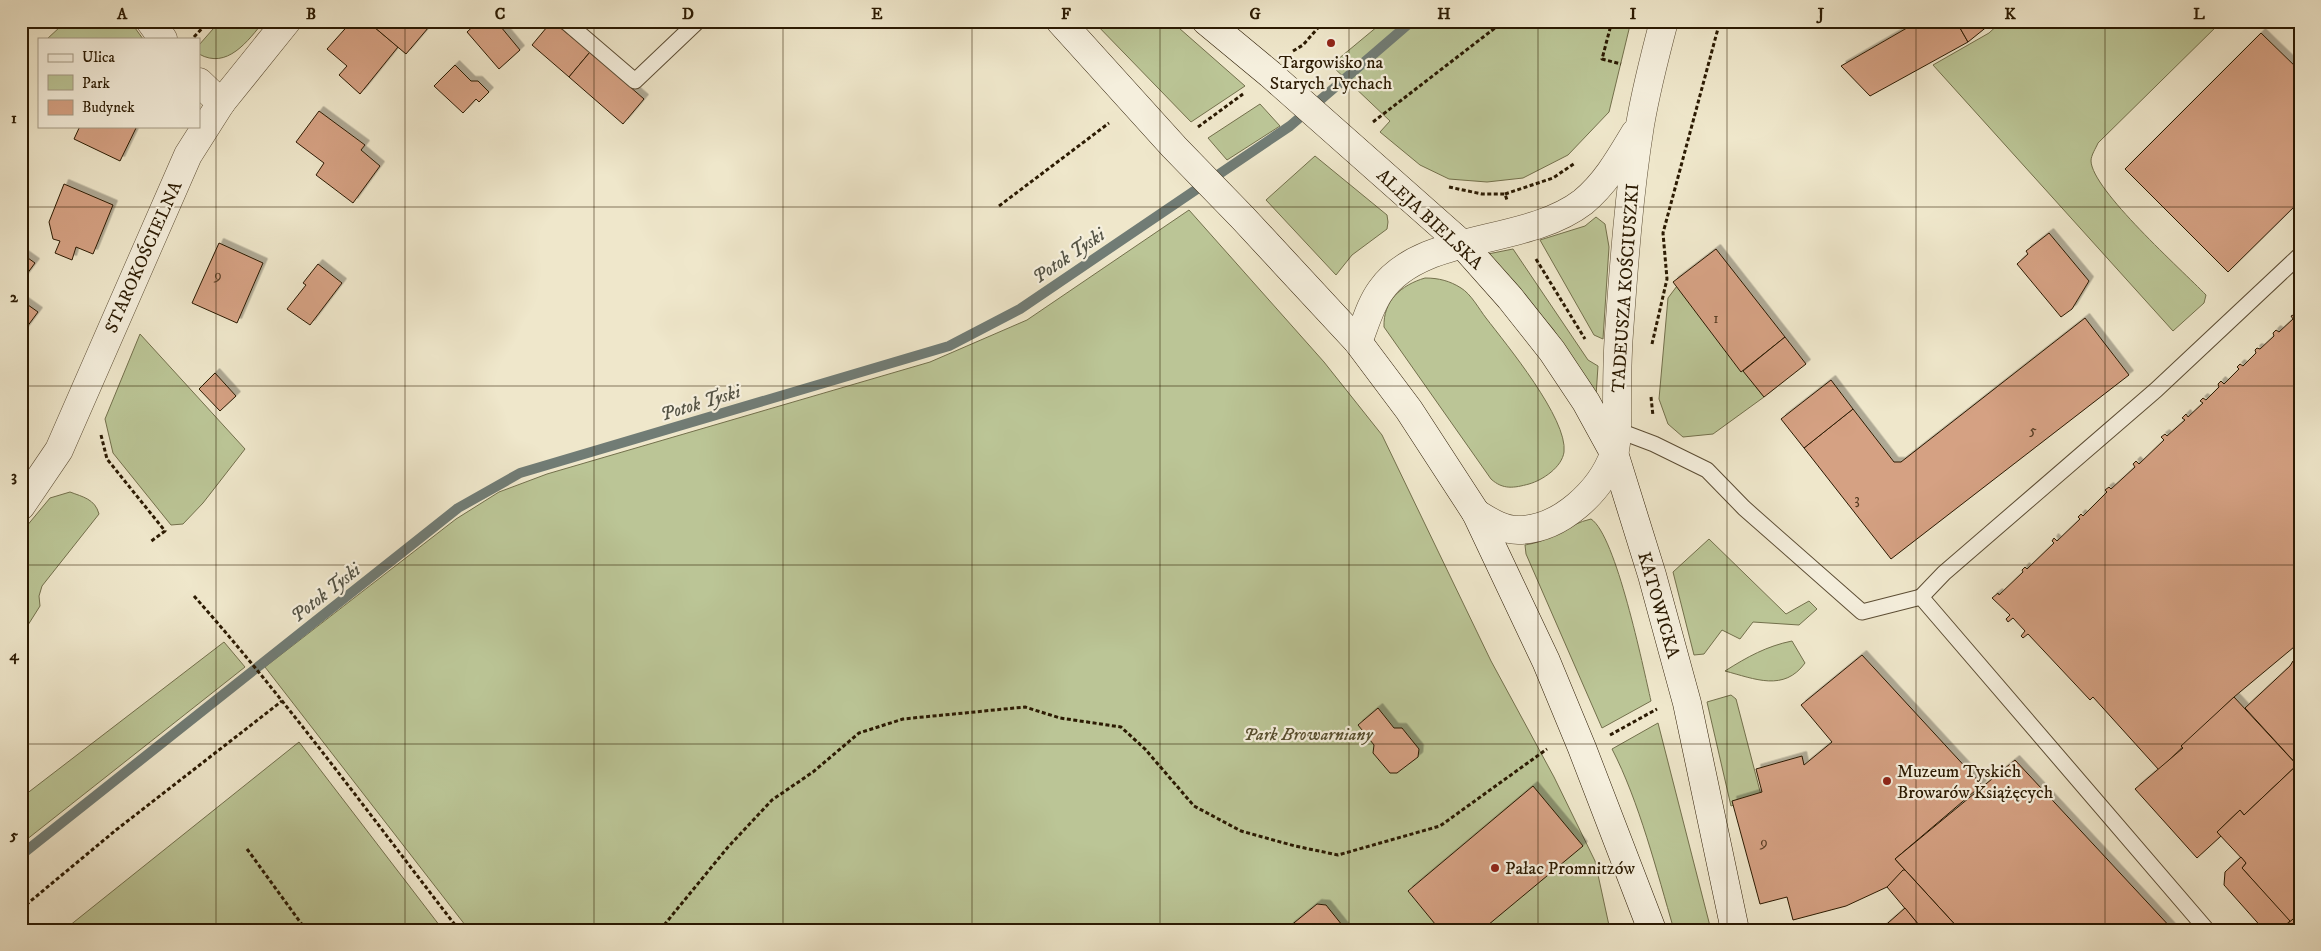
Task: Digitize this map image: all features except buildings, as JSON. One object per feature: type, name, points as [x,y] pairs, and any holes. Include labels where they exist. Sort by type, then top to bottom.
[{"type":"main road","points":[[150,21],[162,38]]},
{"type":"main road","name":"STAROKOŚCIELNA","points":[[21,506],[59,450],[188,155],[221,103],[287,21]]},
{"type":"main road","points":[[1060,21],[1181,155],[1243,218],[1358,342],[1409,410],[1476,514],[1546,662],[1582,748],[1652,930]]},
{"type":"main road","name":"ALEJA BIELSKA","points":[[1206,21],[1279,81],[1462,244],[1510,298],[1552,351],[1615,442]]},
{"type":"main road","name":"TADEUSZA KOŚCIUSZKI","points":[[1615,442],[1617,353],[1628,223],[1640,124],[1664,21]]},
{"type":"main road","points":[[200,83],[221,103]]},
{"type":"main road","name":"TADEUSZA KOŚCIUSZKI","points":[[1462,244],[1527,229],[1553,219],[1582,202],[1606,180],[1640,124]]},
{"type":"main road","points":[[1358,342],[1368,314],[1381,290],[1401,269],[1423,257],[1462,244]]},
{"type":"main road","points":[[1476,514],[1499,526],[1518,530],[1536,527],[1558,518],[1580,504],[1599,482],[1615,442]]},
{"type":"main road","name":"KATOWICKA","points":[[1615,442],[1687,703],[1735,930]]},
{"type":"lane","points":[[565,21],[635,81],[696,23]]},
{"type":"lane","points":[[1615,442],[1654,444],[1707,470],[1744,508],[1862,612],[1921,597],[1944,573],[2156,390],[2300,255]]},
{"type":"lane","points":[[1921,597],[2206,930]]},
{"type":"path","points":[[193,38],[209,21]]},
{"type":"path","points":[[1181,155],[1279,81],[1290,54],[1303,45],[1324,21]]},
{"type":"path","points":[[1366,127],[1504,21]]},
{"type":"path","points":[[1612,21],[1602,59],[1628,65]]},
{"type":"path","points":[[1651,350],[1667,279],[1663,233],[1720,21]]},
{"type":"path","points":[[999,206],[1112,121]]},
{"type":"path","points":[[1506,194],[1553,178],[1578,161]]},
{"type":"path","points":[[100,431],[107,459],[165,531],[150,542]]},
{"type":"path","points":[[194,596],[282,701],[459,930]]},
{"type":"path","points":[[21,910],[116,830],[282,701]]},
{"type":"path","points":[[660,930],[728,847],[772,800],[812,772],[859,733],[903,719],[1025,707],[1060,718],[1121,727],[1146,749],[1194,806],[1241,831],[1295,846],[1338,855],[1440,826],[1546,749],[1566,756],[1611,735],[1653,710],[1687,703]]},
{"type":"path","points":[[247,849],[306,930]]},
{"type":"green space","points":[[75,21],[130,21],[142,38],[48,38],[60,27]]},
{"type":"green space","points":[[220,21],[264,21],[244,44],[228,56],[209,58],[200,54],[200,44]]},
{"type":"green space","points":[[1093,21],[1171,21],[1245,86],[1191,122]]},
{"type":"green space","points":[[1384,21],[1631,21],[1609,112],[1568,155],[1523,178],[1487,182],[1449,179],[1420,165],[1380,132],[1390,121],[1331,65]]},
{"type":"green space","points":[[2002,21],[2222,21],[2098,143],[2091,159],[2095,174],[2121,210],[2206,295],[2204,303],[2173,331],[1933,65],[1989,33]]},
{"type":"green space","points":[[1260,104],[1280,126],[1227,160],[1208,138]]},
{"type":"green space","points":[[1315,156],[1387,215],[1387,229],[1352,255],[1336,275],[1266,200]]},
{"type":"green space","name":"Park Browarniany","points":[[1189,210],[1324,362],[1382,435],[1491,661],[1554,777],[1595,861],[1610,930],[469,930],[265,667],[456,519],[499,492],[547,474],[930,362],[1027,320]]},
{"type":"green space","points":[[1596,217],[1605,224],[1609,247],[1603,339],[1594,335],[1540,240],[1585,226]]},
{"type":"green space","points":[[1513,249],[1588,360],[1598,366],[1596,396],[1553,329],[1488,254]]},
{"type":"green space","points":[[1425,278],[1440,279],[1461,288],[1468,294],[1521,363],[1546,402],[1563,438],[1564,452],[1556,468],[1540,479],[1514,487],[1495,483],[1384,327],[1387,309],[1395,295],[1408,285]]},
{"type":"green space","points":[[1677,286],[1764,397],[1713,434],[1683,437],[1668,424],[1659,399],[1668,298]]},
{"type":"green space","points":[[140,334],[245,449],[203,503],[183,524],[171,525],[113,453],[105,419]]},
{"type":"green space","points":[[70,492],[84,497],[95,505],[99,514],[42,586],[39,596],[40,606],[28,625],[21,624],[21,533],[50,498]]},
{"type":"green space","points":[[1591,519],[1600,530],[1610,549],[1619,575],[1651,701],[1602,728],[1526,554],[1525,545],[1542,540]]},
{"type":"green space","points":[[1709,539],[1786,614],[1809,601],[1817,609],[1799,625],[1753,622],[1740,639],[1722,630],[1704,654],[1694,655],[1673,572]]},
{"type":"green space","points":[[1792,641],[1805,663],[1788,678],[1768,681],[1758,680],[1725,671],[1757,653]]},
{"type":"green space","points":[[224,642],[245,667],[21,844],[21,798]]},
{"type":"green space","points":[[1731,695],[1736,699],[1761,795],[1731,806],[1707,702]]},
{"type":"green space","points":[[1658,723],[1711,930],[1674,930],[1639,814],[1622,769],[1612,749]]},
{"type":"green space","points":[[299,742],[443,930],[64,930]]},
{"type":"waterway","name":"Potok Tyski","points":[[21,855],[458,508],[520,473],[949,346],[1020,309],[1290,126],[1412,21]]},
{"type":"place","name":"Targowisko na Starych Tychach","points":[[1331,43]]},
{"type":"place","name":"Muzeum Tyskich Browarów Książęcych","points":[[1887,781]]},
{"type":"place","name":"Pałac Promnitzów","points":[[1495,868]]}]
